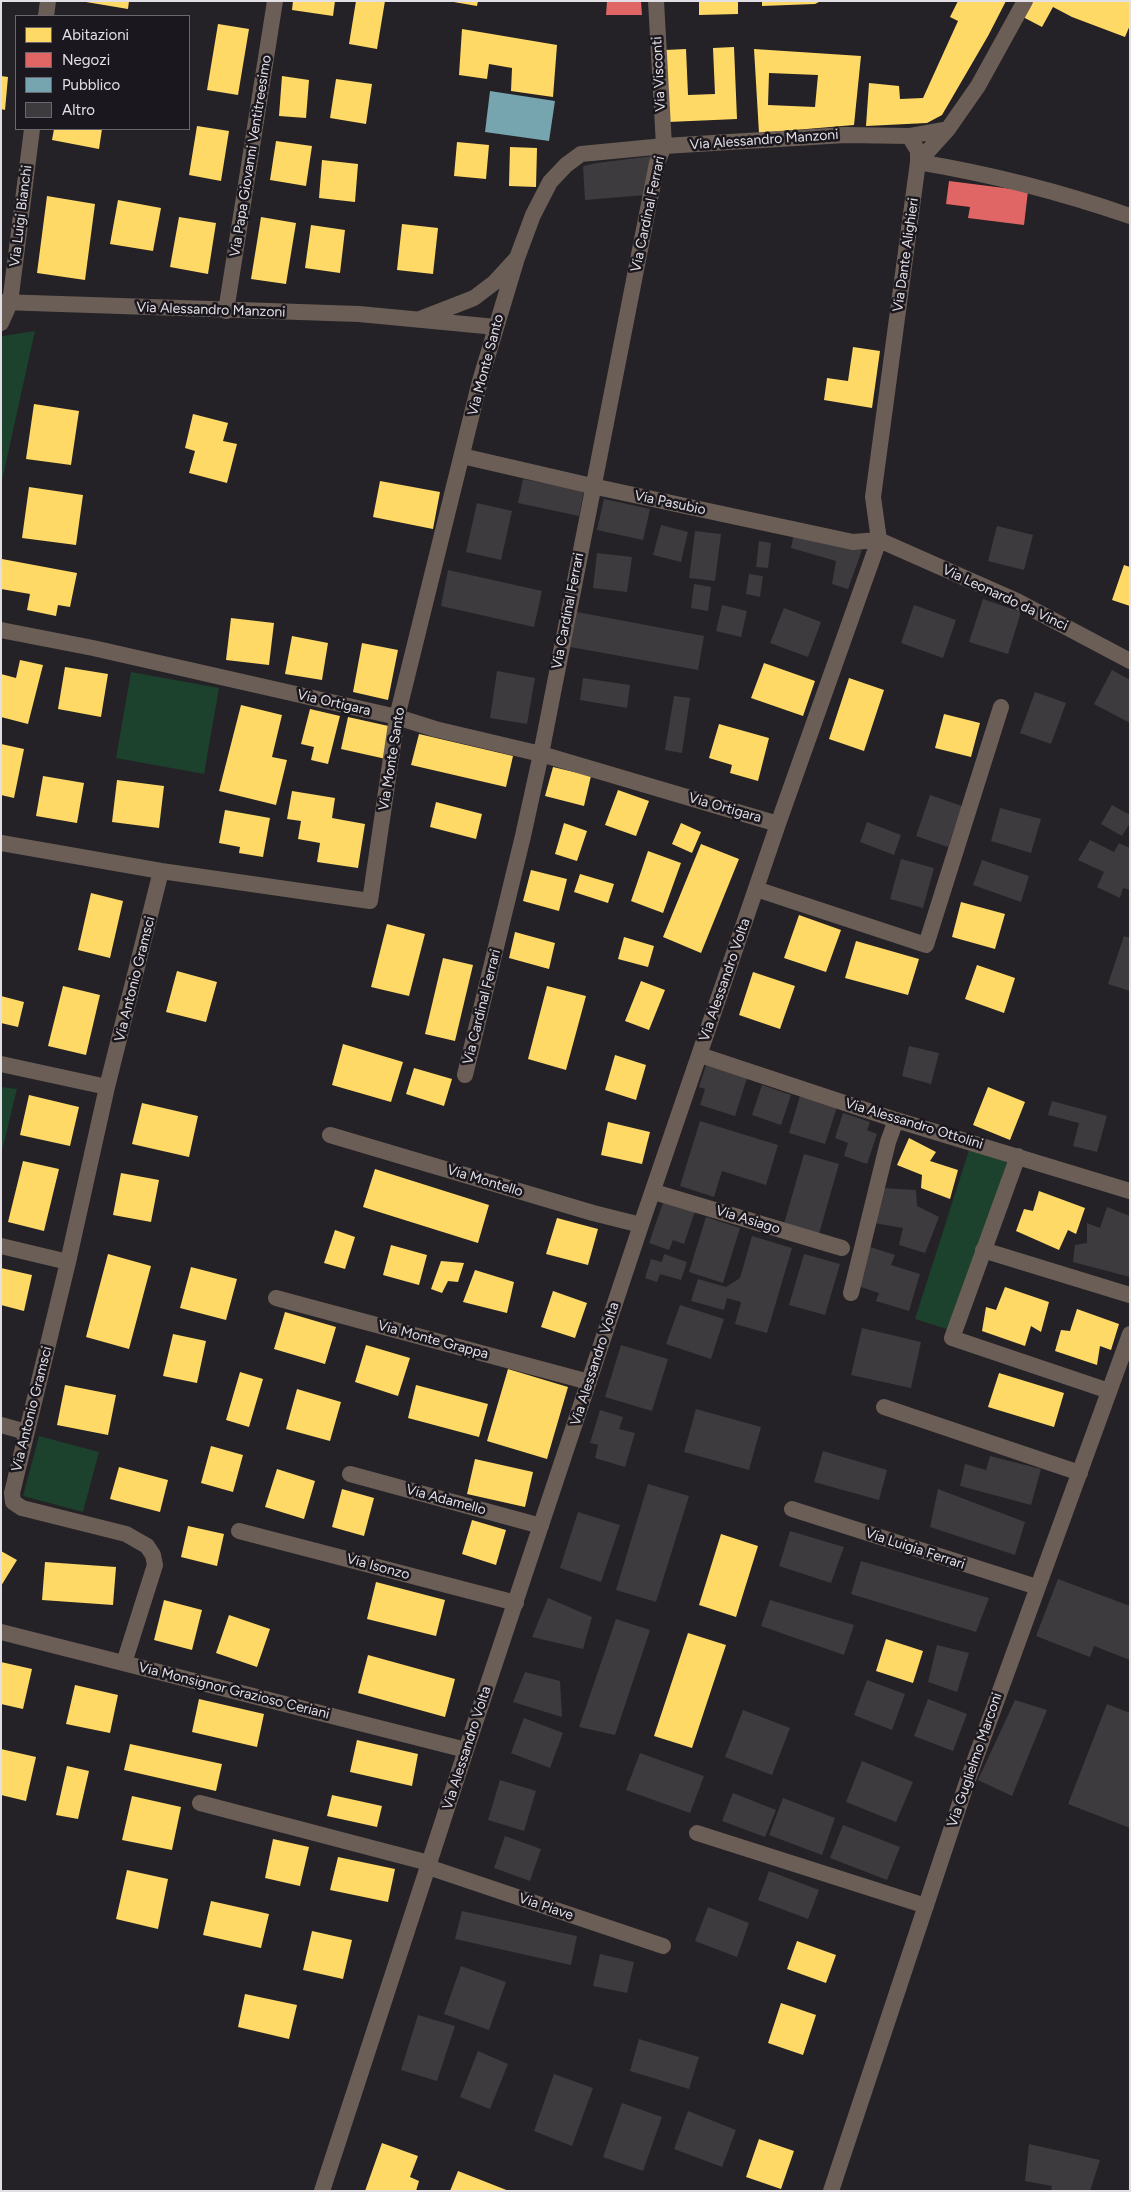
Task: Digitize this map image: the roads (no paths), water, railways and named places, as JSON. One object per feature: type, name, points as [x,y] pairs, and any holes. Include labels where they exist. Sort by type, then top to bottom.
[{"type":"street","points":[[46,15],[48,1]]},
{"type":"street","name":"Via Papa Giovanni Ventitreesimo","points":[[226,311],[275,1]]},
{"type":"street","name":"Via Visconti","points":[[656,1],[664,146]]},
{"type":"street","points":[[918,162],[948,128],[978,86],[1025,1]]},
{"type":"street","name":"Via Alessandro Manzoni","points":[[420,319],[474,298],[495,282],[516,258],[533,215],[550,182],[566,165],[582,154],[664,146],[845,134],[909,136],[948,128]]},
{"type":"street","name":"Via Luigi Bianchi","points":[[1,323],[6,303],[32,130]]},
{"type":"street","points":[[909,136],[918,151],[918,162]]},
{"type":"street","name":"Via Cardinal Ferrari","points":[[465,1075],[521,846],[541,754],[592,486],[657,163],[664,146]]},
{"type":"street","points":[[918,162],[983,174],[1052,191],[1130,216]]},
{"type":"street","name":"Via Dante Alighieri","points":[[879,540],[873,497],[918,162]]},
{"type":"street","name":"Via Monte Santo","points":[[1,843],[161,871],[370,900],[397,717],[462,456],[516,258]]},
{"type":"street","name":"Via Alessandro Manzoni","points":[[6,303],[359,314],[496,328]]},
{"type":"street","name":"Via Pasubio","points":[[462,456],[853,542],[879,540]]},
{"type":"street","name":"Via Leonardo da Vinci","points":[[879,540],[1017,601],[1130,661]]},
{"type":"street","name":"Via Alessandro Volta","points":[[322,2191],[466,1750],[641,1225],[654,1192],[778,824],[879,540]]},
{"type":"street","name":"Via Ortigara","points":[[1,630],[93,648],[397,717],[435,729],[541,754],[778,824]]},
{"type":"street","points":[[756,889],[926,945],[1001,707]]},
{"type":"street","name":"Via Antonio Gramsci","points":[[124,1663],[155,1565],[153,1555],[147,1546],[126,1534],[22,1508],[13,1502],[12,1493],[161,871]]},
{"type":"street","name":"Via Alessandro Ottolini","points":[[700,1055],[896,1120],[1130,1191]]},
{"type":"street","points":[[1,1064],[108,1087]]},
{"type":"street","points":[[851,1293],[888,1142],[896,1120]]},
{"type":"street","name":"Via Montello","points":[[330,1135],[593,1213],[641,1225]]},
{"type":"street","points":[[1018,1156],[982,1250],[952,1338],[1109,1391]]},
{"type":"street","name":"Via Asiago","points":[[654,1192],[842,1248]]},
{"type":"street","points":[[1,1246],[68,1262]]},
{"type":"street","points":[[982,1250],[1130,1295]]},
{"type":"street","name":"Via Monte Grappa","points":[[276,1298],[589,1382]]},
{"type":"street","name":"Via Guglielmo Marconi","points":[[831,2191],[968,1779],[1130,1334]]},
{"type":"street","points":[[884,1407],[1080,1474]]},
{"type":"street","points":[[1,1425],[26,1432]]},
{"type":"street","name":"Via Adamello","points":[[350,1474],[541,1526]]},
{"type":"street","name":"Via Luigia Ferrari","points":[[792,1509],[1037,1587]]},
{"type":"street","name":"Via Isonzo","points":[[239,1530],[516,1603]]},
{"type":"street","name":"Via Monsignor Grazioso Ceriani","points":[[1,1632],[466,1750]]},
{"type":"street","name":"Via Piave","points":[[200,1803],[429,1865],[663,1946]]},
{"type":"street","points":[[697,1833],[926,1906]]}]
